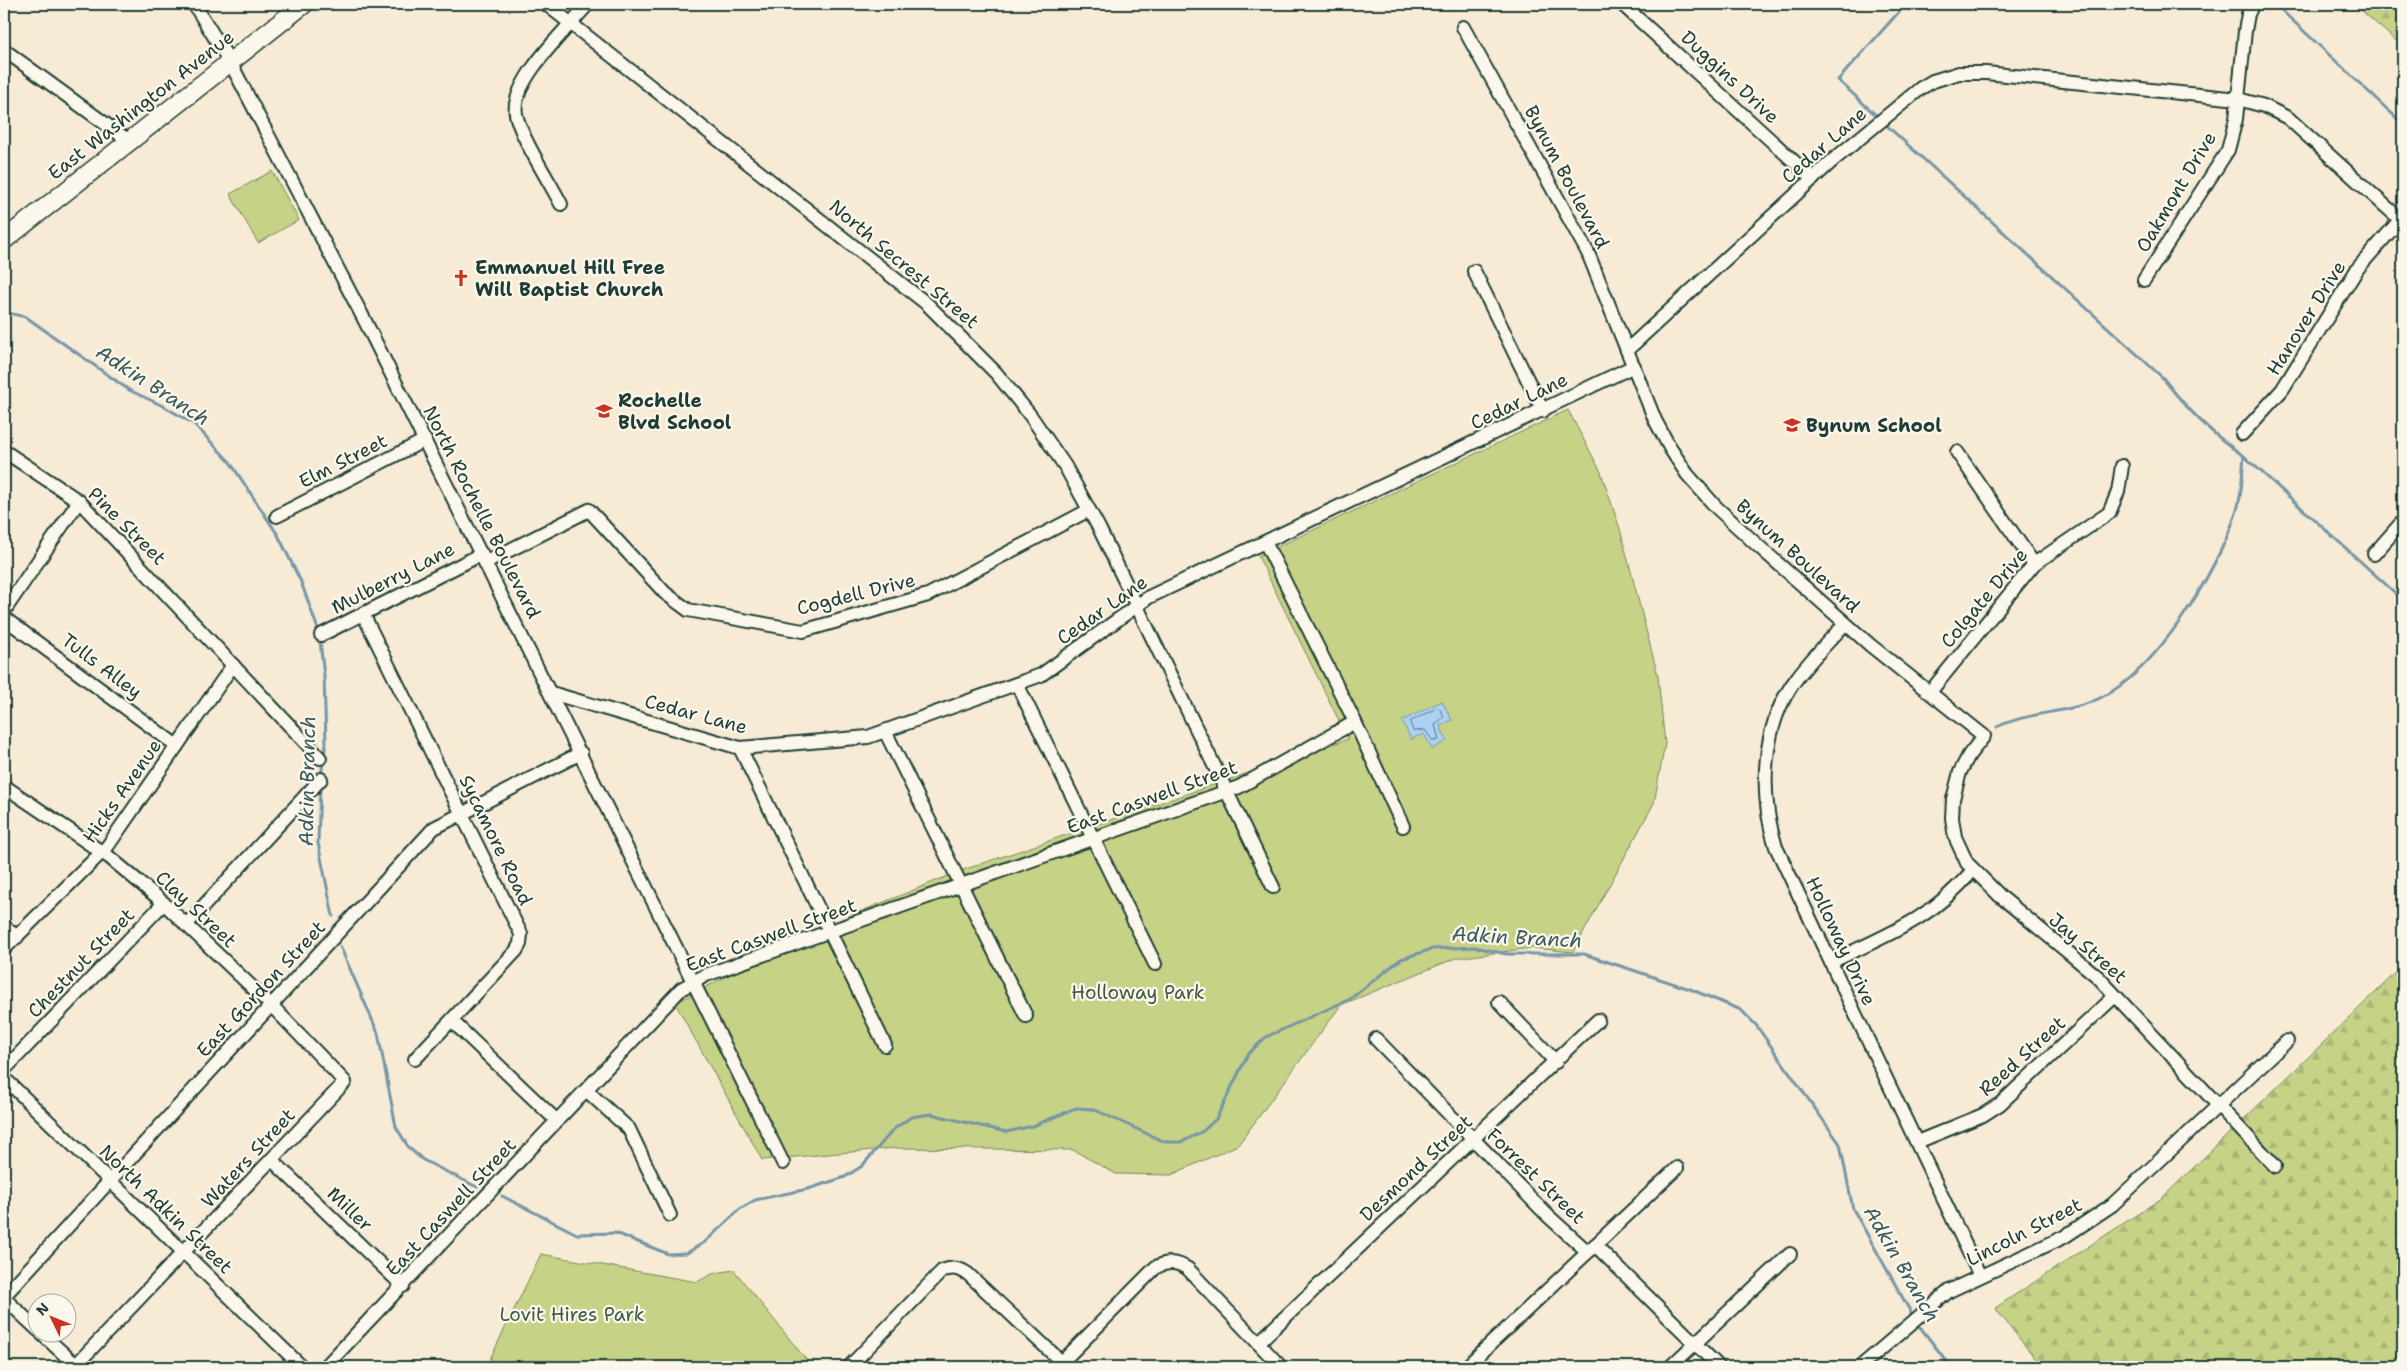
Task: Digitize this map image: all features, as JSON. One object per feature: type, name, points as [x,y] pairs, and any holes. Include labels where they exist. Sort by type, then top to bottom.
[{"type":"street","name":"North Rochelle Boulevard","points":[[194,4],[230,62],[280,156],[425,440],[783,1163]]},
{"type":"street","name":"East Washington Avenue","points":[[4,240],[304,4]]},
{"type":"street","name":"North Secrest Street","points":[[546,4],[861,250],[927,304],[996,373],[1030,415],[1065,466],[1089,510],[1273,887]]},
{"type":"street","points":[[562,204],[518,123],[516,102],[524,83],[560,34],[588,4]]},
{"type":"street","name":"Duggins Drive","points":[[1622,4],[1813,179]]},
{"type":"street","name":"Oakmont Drive","points":[[2144,280],[2228,150],[2236,119],[2245,31],[2248,14],[2253,4]]},
{"type":"street","name":"Bynum Boulevard","points":[[1463,27],[1584,244],[1626,350]]},
{"type":"street","points":[[4,50],[129,141]]},
{"type":"street","name":"Cedar Lane","points":[[1626,350],[1813,179],[1921,88],[1939,79],[1959,73],[1986,73],[2043,78],[2238,99],[2264,106],[2288,118],[2402,221]]},
{"type":"street","name":"Hanover Drive","points":[[2242,434],[2282,390],[2358,268],[2402,221]]},
{"type":"street","points":[[1474,271],[1543,411]]},
{"type":"street","points":[[1626,350],[1634,366]]},
{"type":"street","name":"Cedar Lane","points":[[551,693],[740,748],[868,737],[1041,675],[1149,598],[1634,366]]},
{"type":"street","name":"Bynum Boulevard","points":[[1634,366],[1656,420],[1670,448],[1700,490],[1756,544],[1846,624],[1984,736]]},
{"type":"street","name":"Elm Street","points":[[277,516],[425,440]]},
{"type":"street","name":"Pine Street","points":[[4,451],[79,501],[233,665]]},
{"type":"street","points":[[1957,452],[2034,564]]},
{"type":"street","name":"Colgate Drive","points":[[1930,692],[2034,564],[2109,513],[2118,492],[2122,466]]},
{"type":"street","points":[[4,611],[79,501]]},
{"type":"street","name":"Cogdell Drive","points":[[568,520],[589,510],[665,593],[688,610],[803,631],[928,595],[1089,510]]},
{"type":"street","name":"Mulberry Lane","points":[[321,635],[568,520]]},
{"type":"street","points":[[2374,554],[2403,520]]},
{"type":"street","points":[[1265,542],[1355,722],[1403,826]]},
{"type":"street","name":"Sycamore Road","points":[[363,614],[463,813],[521,934],[520,944],[516,951],[415,1059]]},
{"type":"street","name":"Tulls Alley","points":[[4,618],[177,746]]},
{"type":"street","name":"Holloway Drive","points":[[1846,624],[1796,678],[1775,723],[1766,773],[1766,798],[1776,848],[1980,1276]]},
{"type":"street","points":[[233,665],[320,758]]},
{"type":"street","name":"Hicks Avenue","points":[[4,949],[102,852],[233,665]]},
{"type":"street","points":[[1016,684],[1155,964]]},
{"type":"street","name":"East Caswell Street","points":[[325,1367],[681,989],[706,975],[1228,792],[1355,722]]},
{"type":"street","points":[[885,731],[1026,1016]]},
{"type":"street","name":"Jay Street","points":[[1984,736],[1969,755],[1960,772],[1952,808],[1958,846],[1973,870],[2027,919],[2086,966],[2275,1166]]},
{"type":"street","points":[[740,748],[885,1045]]},
{"type":"street","name":"East Gordon Street","points":[[4,1297],[109,1180],[434,828],[581,754]]},
{"type":"street","points":[[186,925],[322,779]]},
{"type":"street","name":"Clay Street","points":[[4,786],[102,852],[164,904],[271,1005],[344,1082]]},
{"type":"street","points":[[1831,962],[1926,915],[1957,889],[1973,870]]},
{"type":"street","name":"Chestnut Street","points":[[4,1070],[164,904]]},
{"type":"street","points":[[4,926],[16,937]]},
{"type":"street","name":"Reed Street","points":[[1917,1142],[1983,1115],[2000,1104],[2115,996]]},
{"type":"street","points":[[1499,1002],[1556,1062]]},
{"type":"street","name":"Desmond Street","points":[[1258,1343],[1556,1062],[1598,1020]]},
{"type":"street","points":[[452,1021],[557,1121]]},
{"type":"street","name":"Forrest Street","points":[[1376,1039],[1547,1215],[1592,1249],[1719,1367]]},
{"type":"street","name":"Lincoln Street","points":[[1860,1367],[1949,1291],[2064,1238],[2089,1223],[2112,1205],[2287,1042]]},
{"type":"street","name":"North Adkin Street","points":[[4,1078],[302,1367]]},
{"type":"street","name":"Waters Street","points":[[76,1367],[344,1082]]},
{"type":"street","points":[[586,1090],[629,1129],[670,1215]]},
{"type":"street","name":"Miller","points":[[272,1160],[403,1286]]},
{"type":"street","points":[[1466,1367],[1678,1168]]},
{"type":"street","points":[[1670,1367],[1790,1254]]},
{"type":"street","points":[[849,1367],[942,1271],[950,1268],[960,1269],[968,1274],[1062,1366],[1156,1267],[1167,1262],[1180,1264],[1188,1269],[1278,1366]]},
{"type":"street","points":[[4,1297],[28,1320]]},
{"type":"street","points":[[52,1344],[76,1367]]},
{"type":"green space","points":[[2354,4],[2403,4],[2403,47]]},
{"type":"green space","points":[[272,171],[299,220],[258,243],[230,194]]},
{"type":"green space","name":"Holloway Park","points":[[1568,410],[1601,472],[1620,529],[1658,676],[1665,744],[1654,803],[1573,952],[1532,948],[1456,958],[1341,1005],[1238,1145],[1171,1175],[1116,1174],[1073,1150],[896,1148],[762,1160],[675,1003],[822,927],[963,870],[1348,739],[1258,556]]},
{"type":"green space","points":[[2403,966],[2403,1367],[2042,1367],[1995,1308],[2162,1198]]},
{"type":"green space","name":"Lovit Hires Park","points":[[541,1254],[697,1282],[714,1273],[734,1270],[812,1367],[507,1367],[490,1359]]},
{"type":"water","points":[[1442,701],[1452,720],[1440,726],[1447,741],[1432,749],[1424,734],[1411,739],[1402,721]]},
{"type":"waterway","points":[[1879,118],[1838,80],[1906,4]]},
{"type":"waterway","points":[[2001,4],[2054,4]]},
{"type":"waterway","points":[[2124,4],[2129,4]]},
{"type":"waterway","points":[[2275,4],[2403,124]]},
{"type":"waterway","points":[[1884,123],[2163,378],[2190,410],[2211,430],[2244,456],[2403,600]]},
{"type":"waterway","name":"Adkin Branch","points":[[4,312],[26,317],[129,390],[163,406],[194,424],[230,462],[278,535],[301,582],[319,632],[324,676],[326,743],[321,776]]},
{"type":"waterway","points":[[1997,727],[2022,718],[2090,703],[2123,684],[2144,665],[2182,618],[2214,565],[2237,509],[2244,456]]},
{"type":"waterway","name":"Adkin Branch","points":[[320,787],[318,843],[333,916]]},
{"type":"waterway","name":"Adkin Branch","points":[[340,946],[378,1033],[396,1127],[409,1148],[423,1160],[477,1187]]},
{"type":"waterway","name":"Adkin Branch","points":[[502,1196],[577,1234],[616,1233],[668,1254],[687,1253],[705,1242],[740,1209],[755,1200],[808,1189],[845,1177],[862,1166],[894,1129],[911,1117],[931,1114],[1006,1132],[1033,1126],[1076,1108],[1093,1109],[1165,1142],[1182,1142],[1203,1131],[1216,1119],[1248,1054],[1266,1037],[1350,999],[1401,959],[1432,949],[1475,947],[1506,954],[1584,954],[1690,989],[1741,1010],[1756,1025],[1840,1144],[1853,1209],[1914,1318]]},
{"type":"waterway","name":"Adkin Branch","points":[[1917,1323],[1951,1367]]},
{"type":"place","name":"Emmanuel Hill Free Will Baptist Church","points":[[461,278]]},
{"type":"place","name":"Rochelle Blvd School","points":[[604,411]]},
{"type":"place","name":"Bynum School","points":[[1792,425]]}]
